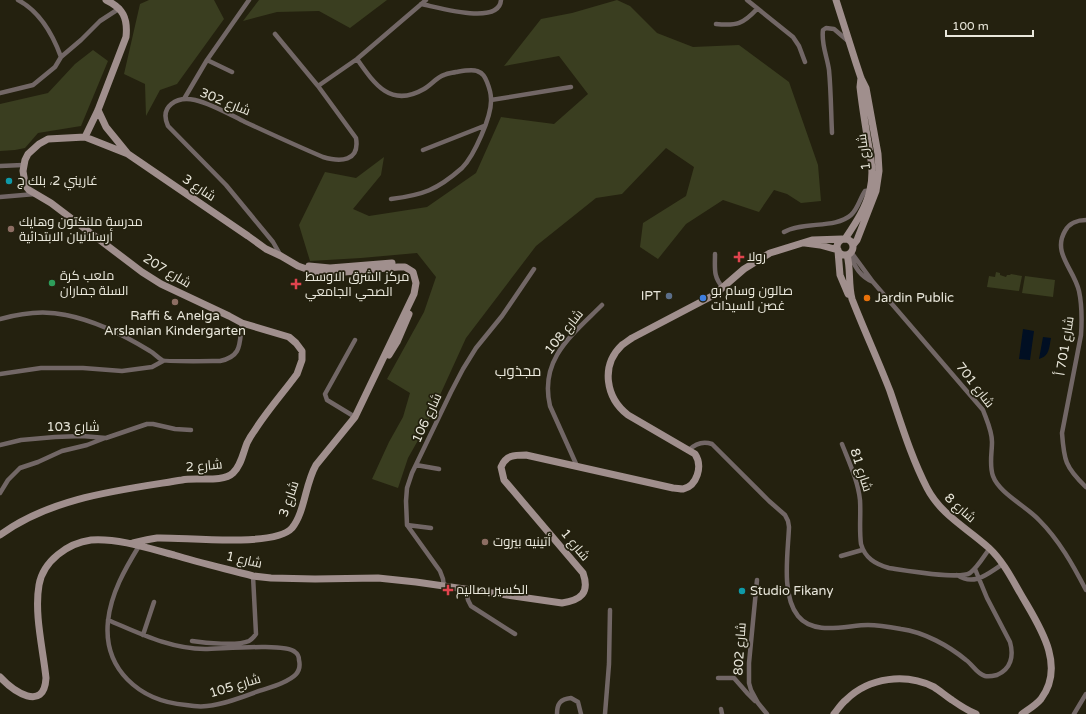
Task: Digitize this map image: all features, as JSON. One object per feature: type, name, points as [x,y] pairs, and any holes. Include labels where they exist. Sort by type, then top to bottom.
[{"type":"street","points":[[18,0],[37,16],[53,38],[61,57]]},
{"type":"street","points":[[84,137],[98,110],[126,37],[127,27],[120,8],[106,0]]},
{"type":"street","points":[[184,99],[207,60],[249,0]]},
{"type":"street","points":[[318,86],[357,60],[421,2],[426,0]]},
{"type":"street","points":[[421,2],[468,13],[480,14],[497,8],[500,6],[501,0]]},
{"type":"street","points":[[748,0],[757,9],[793,37],[799,46],[805,62]]},
{"type":"street","name":"شارع 1","points":[[836,0],[861,78],[866,88],[878,154],[879,171],[857,240],[850,251]]},
{"type":"street","points":[[0,93],[33,85],[55,68],[61,57],[100,21],[120,8]]},
{"type":"street","points":[[716,24],[737,25],[757,9]]},
{"type":"street","points":[[832,133],[830,88],[828,68],[823,48],[823,30],[830,28],[834,29],[850,44]]},
{"type":"street","name":"شارع 302","points":[[275,34],[318,86],[356,138],[357,143],[354,154],[347,159],[339,161],[323,157],[194,100],[184,99],[176,101],[168,107],[165,118],[168,126],[226,185],[273,242],[281,256]]},
{"type":"street","points":[[207,60],[232,72]]},
{"type":"street","points":[[357,60],[372,81],[386,92],[395,96],[408,96],[424,89],[443,75],[461,71],[476,71],[485,76],[490,90],[492,100],[484,126],[476,148],[463,167],[432,190],[418,195],[391,199]]},
{"type":"street","points":[[492,100],[571,87]]},
{"type":"street","points":[[98,110],[106,127],[128,154]]},
{"type":"street","points":[[423,150],[484,126]]},
{"type":"street","points":[[0,166],[24,165],[28,154],[48,139],[84,137],[128,154]]},
{"type":"street","name":"شارع 3","points":[[128,154],[266,249],[298,266],[336,268],[401,263],[408,264],[417,273],[420,287],[413,307],[397,342],[373,381],[356,417],[316,465],[309,479],[299,514],[292,528],[288,532],[273,537],[248,540],[156,538],[130,544]]},
{"type":"street","name":"شارع 207","points":[[24,165],[26,185],[35,194],[51,203],[142,272],[161,284],[242,323]]},
{"type":"street","points":[[784,232],[804,225],[831,224],[846,218],[854,211],[865,191],[873,190]]},
{"type":"street","name":"شارع 1","points":[[0,677],[18,692],[28,697],[35,697],[41,694],[46,678],[38,614],[39,584],[42,575],[55,557],[64,550],[86,541],[98,540],[130,544],[253,576],[315,579],[378,578],[562,603],[574,602],[584,592],[586,584],[583,573],[504,480],[501,467],[506,459],[515,455],[526,455],[682,489],[690,485],[695,480],[700,467],[698,458],[689,450],[620,409],[610,392],[608,372],[616,353],[622,345],[632,338],[701,303],[723,288],[744,269],[762,257],[815,239],[843,239],[861,213],[873,190]]},
{"type":"street","points":[[0,197],[35,194]]},
{"type":"street","name":"شارع 701 أ","points":[[1086,220],[1076,222],[1066,228],[1061,236],[1060,245],[1061,252],[1079,290],[1082,319],[1081,335],[1062,433],[1063,447],[1065,460],[1069,468],[1086,487]]},
{"type":"street","points":[[843,239],[850,240],[850,251],[842,254],[838,251],[838,243],[843,239]]},
{"type":"street","name":"شارع 1","points":[[803,243],[820,245],[838,251]]},
{"type":"street","name":"شارع 8","points":[[838,251],[842,280],[852,299],[888,387],[926,487],[934,501],[944,512],[990,548],[1003,564],[1031,612],[1050,651],[1050,676],[1047,688],[1041,699],[1022,714]]},
{"type":"street","name":"شارع 701","points":[[850,251],[858,271],[868,280],[873,282],[983,410],[989,426],[992,441],[990,458],[993,476],[1000,487],[1039,520],[1057,541],[1086,590]]},
{"type":"street","name":"شارع 8","points":[[850,251],[849,286],[852,299]]},
{"type":"street","points":[[715,254],[715,275],[723,288]]},
{"type":"street","name":"شارع 106","points":[[407,525],[407,488],[416,465],[451,392],[476,348],[502,316],[534,269]]},
{"type":"street","name":"شارع 108","points":[[577,466],[550,406],[548,396],[548,379],[558,353],[568,340],[602,305]]},
{"type":"street","points":[[0,319],[32,313],[67,315],[107,328],[152,352],[163,361]]},
{"type":"street","points":[[0,374],[41,368],[83,368],[122,371],[152,367],[163,361],[220,361],[233,357],[239,347],[242,323]]},
{"type":"street","name":"شارع 2","points":[[0,535],[26,519],[49,508],[75,500],[182,480],[220,478],[232,474],[241,460],[256,428],[298,374],[302,360],[302,351],[289,337],[242,323]]},
{"type":"street","points":[[355,340],[325,394],[325,397],[327,400],[356,417]]},
{"type":"street","name":"شارع 103","points":[[0,445],[21,440],[55,437],[82,436],[106,438],[147,424],[191,430]]},
{"type":"street","points":[[0,493],[8,480],[20,468],[62,451],[87,445],[106,438]]},
{"type":"street","points":[[689,450],[692,446],[702,442],[712,444],[785,515],[788,522],[786,583],[792,607],[798,617],[806,623],[820,627],[868,625],[913,631],[936,641],[956,653],[966,660],[980,674],[991,676],[1002,672],[1008,667],[1013,656],[1012,648],[975,569]]},
{"type":"street","name":"شارع 81","points":[[842,444],[858,489],[860,501],[860,535],[862,550]]},
{"type":"street","points":[[416,465],[439,469]]},
{"type":"street","points":[[407,525],[431,528]]},
{"type":"street","points":[[407,525],[440,571],[444,587]]},
{"type":"street","name":"شارع 105","points":[[138,546],[116,588],[108,620],[109,649],[112,658],[122,675],[150,696],[175,704],[205,707],[229,702],[292,679],[297,675],[300,664],[299,657],[296,652],[285,648],[204,649],[166,643],[143,635]]},
{"type":"street","points":[[957,576],[968,574],[975,569],[990,548]]},
{"type":"street","points":[[841,556],[862,550],[869,559],[878,565],[889,568],[957,576],[967,580],[979,579],[1003,564]]},
{"type":"street","points":[[192,641],[223,643],[246,642],[251,640],[256,634],[253,576]]},
{"type":"street","name":"شارع 802","points":[[757,580],[748,674],[751,690],[758,703],[767,714]]},
{"type":"street","points":[[466,590],[471,606],[515,634]]},
{"type":"street","points":[[108,620],[143,635],[154,602]]},
{"type":"street","points":[[605,714],[609,664],[610,610]]},
{"type":"street","points":[[718,678],[734,678],[758,703]]},
{"type":"street","points":[[834,714],[846,699],[859,690],[885,680],[900,678],[918,681],[935,688],[960,706],[976,714]]},
{"type":"street","points":[[1074,714],[1086,694]]},
{"type":"street","points":[[557,714],[559,702],[571,698],[578,702],[581,714]]},
{"type":"green space","points":[[149,0],[214,0],[224,19],[177,84],[160,90],[146,116],[145,84],[124,74],[140,4]]},
{"type":"green space","points":[[259,0],[387,0],[350,28],[319,11],[277,12],[243,21]]},
{"type":"green space","points":[[617,0],[630,6],[657,33],[693,47],[739,45],[789,82],[818,165],[821,201],[801,203],[787,194],[774,190],[759,212],[723,200],[686,224],[658,259],[640,247],[643,223],[686,196],[694,167],[666,148],[622,194],[596,198],[536,246],[466,338],[425,428],[408,458],[398,488],[372,479],[389,442],[403,417],[410,393],[387,379],[424,312],[436,277],[417,253],[310,261],[299,225],[325,172],[356,178],[384,157],[381,175],[353,209],[369,216],[427,207],[476,173],[501,117],[554,124],[588,94],[559,56],[504,66],[541,19],[572,13]]},
{"type":"green space","points":[[93,50],[108,61],[81,126],[38,133],[25,148],[0,151],[0,104],[48,93],[75,64]]},
{"type":"green space","points":[[996,272],[1006,277],[1007,275],[1011,274],[1022,276],[1019,291],[987,287],[989,276],[995,277]]},
{"type":"green space","points":[[1025,276],[1055,280],[1053,297],[1022,293]]},
{"type":"water","points":[[1023,329],[1034,331],[1030,360],[1019,359]]},
{"type":"water","points":[[1043,337],[1051,338],[1050,345],[1045,356],[1039,359]]},
{"type":"place","name":"غاريني 2، بلك ج","points":[[9,181]]},
{"type":"place","name":"مدرسة ملنكتون وهايك أرسلانيان الابتدائية","points":[[11,229]]},
{"type":"place","name":"رولا","points":[[739,257]]},
{"type":"place","name":"ملعب كرة السلة جماران","points":[[52,283]]},
{"type":"place","name":"مركز الشرق الاوسط الصحي الجامعي","points":[[296,284]]},
{"type":"place","name":"IPT","points":[[669,296]]},
{"type":"place","name":"صالون وسام بو غصن للسيدات","points":[[703,298]]},
{"type":"place","name":"Jardin Public","points":[[867,298]]},
{"type":"place","name":"Raffi & Anelga Arslanian Kindergarten","points":[[175,302]]},
{"type":"place","name":"أتينيه بيروت","points":[[485,542]]},
{"type":"place","name":"الكسير بصاليم","points":[[448,590]]},
{"type":"place","name":"Studio Fikany","points":[[742,591]]},
{"type":"district","name":"مجذوب","points":[[518,371]]}]
